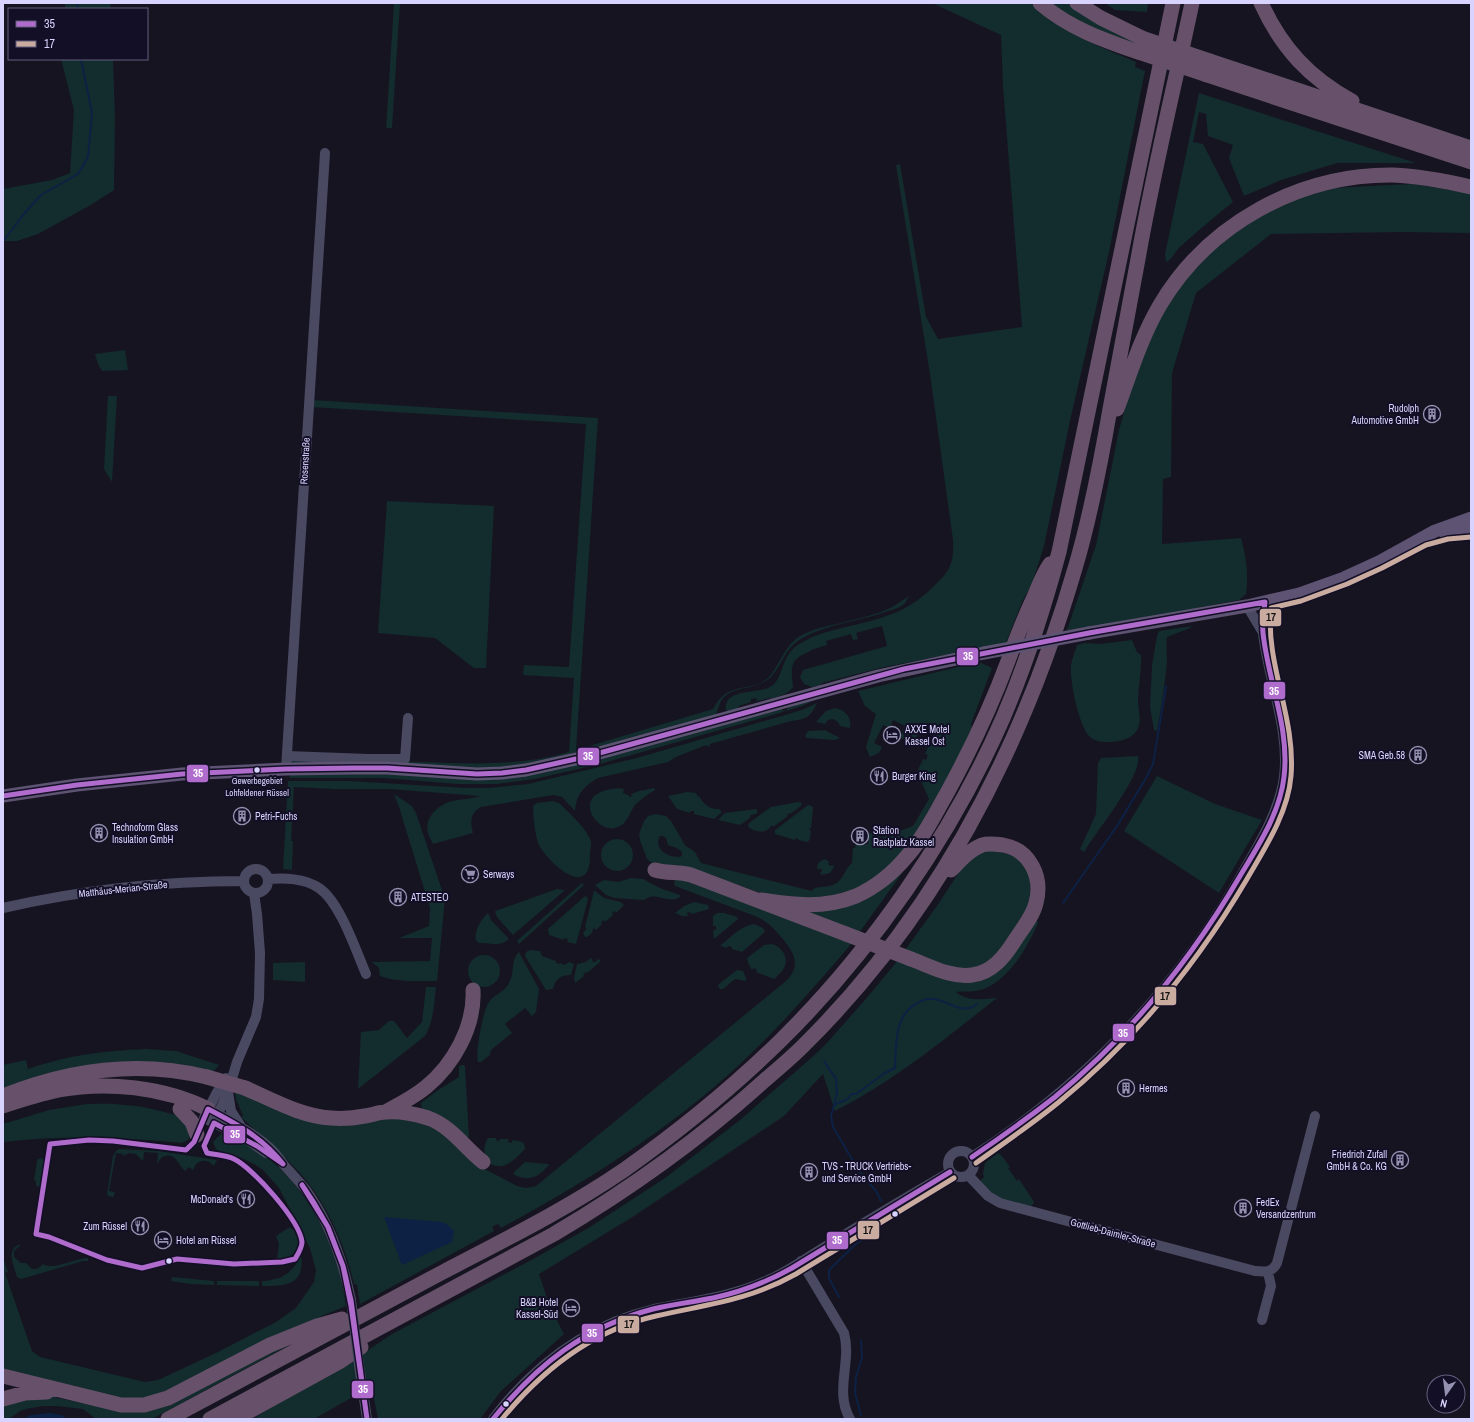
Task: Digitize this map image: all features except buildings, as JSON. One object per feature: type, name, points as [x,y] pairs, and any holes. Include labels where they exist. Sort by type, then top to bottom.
[{"type":"highway","points":[[1040,3],[1065,22],[1086,33],[1140,45],[1471,162]]},
{"type":"highway","points":[[1077,3],[1140,45]]},
{"type":"highway","points":[[168,1419],[549,1216],[621,1172],[692,1120],[780,1042],[872,937],[930,853],[971,782],[1003,718],[1033,640],[1059,552],[1173,3]]},
{"type":"highway","points":[[210,1419],[554,1234],[595,1210],[659,1166],[732,1110],[801,1048],[846,1000],[894,942],[929,892],[959,845],[996,775],[1017,730],[1037,682],[1059,621],[1076,564],[1088,520],[1104,444],[1140,248],[1192,3]]},
{"type":"highway","points":[[1261,3],[1279,36],[1294,57],[1315,78],[1343,96],[1383,118]]},
{"type":"highway","points":[[1208,68],[1383,118],[1471,148]]},
{"type":"highway","points":[[1104,444],[1148,327],[1160,305],[1190,264],[1208,246],[1248,215],[1288,195],[1342,179],[1393,175],[1418,177],[1471,187]]},
{"type":"highway","points":[[761,900],[812,906],[850,898],[867,890],[882,880],[908,855],[934,816],[968,753],[990,707],[1028,607],[1044,574],[1059,552]]},
{"type":"highway","points":[[655,870],[664,873],[680,872],[691,874],[911,959],[954,974],[973,975],[990,969],[1011,948],[1032,913],[1036,903],[1038,880],[1037,874],[1031,862],[1023,854],[1007,846],[989,844],[982,845],[966,855],[929,892]]},
{"type":"highway","points":[[386,1112],[420,1092],[445,1068],[460,1046],[464,1036],[472,1011],[473,990]]},
{"type":"highway","points":[[3,1096],[55,1079],[86,1072],[109,1069],[148,1068],[186,1072],[245,1088],[294,1110],[323,1117],[357,1117],[386,1112],[406,1113],[429,1118],[450,1131],[483,1162]]},
{"type":"highway","points":[[3,1106],[27,1098],[60,1090],[106,1087],[131,1088],[157,1092],[188,1100],[211,1116]]},
{"type":"highway","points":[[3,1116],[32,1106],[52,1102],[87,1097],[114,1097],[139,1099],[211,1116]]},
{"type":"highway","points":[[180,1108],[192,1122],[197,1135]]},
{"type":"highway","points":[[235,1419],[339,1362],[430,1300]]},
{"type":"highway","points":[[3,1376],[121,1405],[136,1406],[152,1404],[168,1398],[281,1341],[327,1323],[363,1315]]},
{"type":"highway","points":[[3,1399],[25,1393],[70,1392]]},
{"type":"main road","points":[[3,796],[51,788],[153,776],[287,763],[477,774],[526,770],[585,757],[884,674],[1089,633],[1247,606],[1299,594],[1344,578],[1379,562],[1435,531],[1471,518]]},
{"type":"main road","points":[[1423,538],[1447,532],[1469,531]]},
{"type":"street","name":"Rosenstraße","points":[[287,763],[325,154]]},
{"type":"street","points":[[972,1157],[1026,1120],[1053,1099],[1123,1034],[1156,998],[1193,952],[1220,912],[1251,859],[1277,803],[1282,788],[1284,772],[1283,739],[1262,631],[1265,602]]},
{"type":"street","points":[[1247,606],[1262,631]]},
{"type":"street","points":[[287,763],[405,759],[408,718]]},
{"type":"street","points":[[255,869],[265,873],[268,879],[265,889],[258,893],[248,890],[243,881],[248,871],[255,869]]},
{"type":"street","points":[[268,879],[295,879],[319,888],[328,897],[342,919],[366,974]]},
{"type":"street","name":"Matthäus-Merian-Straße","points":[[3,908],[66,896],[126,887],[243,881]]},
{"type":"street","points":[[211,1116],[237,1062],[256,1017],[259,999],[260,953],[258,914],[254,893]]},
{"type":"street","points":[[211,1116],[228,1092],[237,1062]]},
{"type":"street","points":[[228,1092],[231,1111],[241,1127]]},
{"type":"street","points":[[211,1116],[241,1127],[272,1150],[282,1164],[306,1191],[325,1222],[341,1260],[351,1300],[367,1419]]},
{"type":"street","points":[[211,1116],[282,1164]]},
{"type":"street","points":[[1262,1320],[1271,1286],[1268,1272],[1275,1267],[1277,1263],[1315,1116]]},
{"type":"street","points":[[961,1151],[972,1157],[973,1167],[968,1175],[958,1177],[950,1172],[948,1164],[950,1156],[953,1153],[961,1151]]},
{"type":"street","points":[[493,1419],[517,1389],[537,1369],[571,1343],[598,1329],[620,1320],[652,1310],[724,1296],[770,1280],[950,1172]]},
{"type":"street","name":"Gottlieb-Daimler-Straße","points":[[968,1175],[988,1196],[1000,1203],[1255,1271],[1268,1272]]},
{"type":"street","points":[[801,1261],[844,1334],[846,1346],[843,1397],[846,1411],[850,1419]]},
{"type":"green space","points":[[65,3],[110,3],[111,8],[65,8]]},
{"type":"green space","points":[[394,3],[400,3],[392,128],[386,128]]},
{"type":"green space","points":[[932,3],[1030,3],[1059,26],[1098,46],[1136,62],[1135,67],[1145,71],[1109,252],[1070,421],[1044,546],[1032,584],[1022,602],[1006,643],[880,668],[822,683],[820,686],[812,687],[804,684],[800,677],[803,670],[887,646],[882,626],[856,633],[858,639],[853,640],[851,634],[826,641],[827,645],[811,650],[795,661],[792,669],[793,687],[788,692],[770,699],[757,701],[756,698],[751,699],[751,702],[739,706],[734,712],[729,712],[726,710],[727,703],[730,698],[742,693],[765,689],[773,685],[778,678],[787,656],[798,645],[818,635],[874,620],[899,611],[910,605],[922,597],[939,581],[947,571],[952,561],[953,540],[930,374],[896,165],[900,164],[926,317],[938,339],[1022,327],[1003,86],[1001,35]]},
{"type":"green space","points":[[1050,3],[1068,3],[1140,44],[1140,46],[1085,25]]},
{"type":"green space","points":[[1105,3],[1148,3],[1147,12],[1115,10]]},
{"type":"green space","points":[[61,60],[113,60],[115,117],[114,190],[89,206],[38,234],[17,241],[3,241],[3,189],[52,180],[70,173],[74,110]]},
{"type":"green space","points":[[1199,93],[1416,163],[1337,163],[1281,180],[1244,196],[1229,158],[1233,145],[1208,136],[1206,114],[1199,112],[1193,142],[1203,144],[1233,202],[1181,246],[1166,262],[1165,254]]},
{"type":"green space","points":[[1412,184],[1471,193],[1471,233],[1401,232],[1271,234],[1196,293],[1172,373],[1171,477],[1163,479],[1162,544],[1241,538],[1246,566],[1246,594],[1239,600],[1066,633],[1096,545],[1119,430],[1143,348],[1170,296],[1236,226],[1279,204],[1330,188]]},
{"type":"green space","points":[[125,350],[128,370],[102,371],[95,354]]},
{"type":"green space","points":[[108,396],[117,396],[112,482],[104,469]]},
{"type":"green space","points":[[312,400],[598,418],[576,750],[713,709],[720,698],[728,692],[761,683],[769,677],[788,647],[800,636],[820,628],[881,612],[894,606],[909,596],[904,604],[898,608],[820,630],[801,639],[787,652],[771,677],[760,684],[729,693],[724,697],[714,718],[508,770],[292,764],[292,761],[297,759],[498,763],[534,760],[569,752],[574,678],[523,675],[524,665],[569,667],[586,424],[312,407]]},
{"type":"green space","points":[[387,501],[494,506],[486,668],[474,668],[435,638],[378,633]]},
{"type":"green space","points":[[1193,626],[1167,637],[1167,662],[1164,688],[1157,731],[1154,730],[1150,707],[1152,665],[1157,636],[1159,631]]},
{"type":"green space","points":[[1132,640],[1137,652],[1141,655],[1138,701],[1140,718],[1137,731],[1124,740],[1115,742],[1095,740],[1085,731],[1074,693],[1071,665],[1077,645],[1085,643],[1100,644]]},
{"type":"green space","points":[[979,662],[992,668],[971,724],[973,730],[932,807],[906,849],[875,880],[830,899],[767,895],[723,880],[658,868],[647,859],[639,834],[644,821],[648,816],[655,814],[666,816],[671,821],[685,845],[695,852],[701,863],[812,891],[816,888],[833,885],[839,881],[852,863],[853,848],[855,848],[856,843],[868,844],[869,833],[879,833],[881,838],[913,826],[929,799],[917,772],[923,759],[926,760],[928,755],[925,754],[933,735],[920,730],[914,743],[900,738],[905,726],[893,720],[890,728],[883,725],[874,743],[882,747],[879,753],[870,757],[866,747],[876,714],[865,706],[858,691]],"holes":[[[660,836],[666,838],[668,845],[677,848],[682,852],[682,856],[678,857],[668,855],[661,849],[658,841]]]},
{"type":"green space","points":[[817,699],[802,706],[773,715],[600,764],[535,779],[497,784],[458,784],[383,778],[289,778],[291,773],[357,771],[471,778],[782,709],[783,711],[794,706],[794,704]]},
{"type":"green space","points":[[817,703],[810,715],[807,717],[710,744],[709,747],[706,745],[676,757],[668,762],[598,778],[585,787],[579,795],[575,811],[562,797],[553,795],[481,807],[477,809],[472,818],[471,825],[473,833],[433,844],[428,834],[427,827],[430,817],[434,812],[443,805],[456,800],[480,796],[389,789],[294,787],[291,841],[293,841],[292,870],[283,869],[288,781],[349,781],[466,788],[489,788],[528,784],[637,758],[802,710]]},
{"type":"green space","points":[[835,708],[842,710],[849,717],[850,728],[840,726],[838,722],[833,719],[828,720],[825,724],[816,722],[826,711]]},
{"type":"green space","points":[[825,730],[840,738],[834,740],[807,738],[805,736],[808,731]]},
{"type":"green space","points":[[1138,756],[1138,765],[1126,790],[1084,852],[1080,849],[1096,814],[1098,763],[1101,758]]},
{"type":"green space","points":[[1157,776],[1215,804],[1262,820],[1219,893],[1124,831]]},
{"type":"green space","points":[[618,788],[624,789],[623,793],[630,797],[632,796],[631,794],[642,790],[654,788],[655,790],[635,805],[624,823],[618,827],[605,827],[594,818],[591,812],[590,805],[592,799],[597,794]]},
{"type":"green space","points":[[687,792],[696,793],[707,806],[712,809],[719,809],[722,812],[714,819],[694,814],[694,811],[691,811],[690,813],[677,809],[668,796]]},
{"type":"green space","points":[[394,794],[412,806],[416,813],[445,899],[437,981],[407,981],[390,979],[380,976],[379,968],[372,962],[430,961],[432,938],[399,938],[429,926],[430,908]]},
{"type":"green space","points":[[553,801],[559,803],[576,819],[587,833],[591,841],[589,869],[584,876],[577,877],[560,869],[544,853],[539,845],[535,832],[533,806],[537,803]]},
{"type":"green space","points":[[798,802],[802,803],[801,806],[790,814],[789,813],[787,815],[788,816],[773,827],[772,825],[767,830],[762,832],[748,827],[749,823],[771,807]]},
{"type":"green space","points":[[808,805],[812,806],[813,808],[811,828],[809,830],[811,831],[810,839],[808,842],[798,840],[798,838],[795,840],[775,834],[775,830]]},
{"type":"green space","points":[[756,809],[757,813],[752,814],[750,816],[751,817],[740,825],[718,820],[725,813]]},
{"type":"green space","points":[[617,839],[626,842],[630,846],[633,855],[630,864],[626,868],[617,871],[608,868],[604,864],[601,855],[604,846],[608,842]]},
{"type":"green space","points":[[992,850],[1016,856],[1031,877],[1030,904],[1003,948],[982,967],[955,969],[905,950],[939,903],[961,869],[972,857],[984,851]]},
{"type":"green space","points":[[825,859],[830,862],[828,863],[830,866],[833,865],[834,867],[830,873],[822,875],[820,873],[822,871],[820,868],[818,870],[817,867],[819,862]]},
{"type":"green space","points":[[908,865],[859,933],[808,913]]},
{"type":"green space","points":[[631,878],[643,879],[660,888],[680,895],[680,897],[671,899],[653,896],[644,900],[614,898],[606,895],[595,885],[604,880],[618,882]]},
{"type":"green space","points":[[680,879],[853,942],[755,1050],[713,1088],[656,1133],[626,1154],[533,1210],[501,1228],[498,1224],[492,1227],[494,1231],[360,1304],[357,1285],[354,1284],[341,1242],[322,1203],[298,1171],[241,1117],[243,1116],[236,1099],[235,1092],[279,1109],[394,1117],[426,1124],[442,1133],[479,1166],[517,1186],[526,1188],[536,1186],[786,981],[794,969],[795,964],[793,953],[770,925],[755,916],[675,886],[675,880]]},
{"type":"green space","points":[[582,883],[584,885],[519,944],[517,941]]},
{"type":"green space","points":[[557,889],[565,890],[513,935],[497,917],[495,911]]},
{"type":"green space","points":[[594,891],[604,898],[621,902],[624,905],[616,913],[615,911],[612,913],[613,915],[605,922],[604,920],[601,922],[602,924],[596,930],[594,928],[592,931],[593,932],[585,937],[583,933],[587,928],[585,927]]},
{"type":"green space","points":[[585,896],[588,900],[576,944],[567,942],[568,939],[564,938],[564,940],[549,935],[548,929]]},
{"type":"green space","points":[[694,902],[708,905],[709,909],[692,914],[690,912],[687,913],[688,916],[682,916],[675,913],[684,906]]},
{"type":"green space","points":[[488,913],[491,920],[509,939],[505,942],[498,944],[479,943],[476,940],[476,933],[479,925]]},
{"type":"green space","points":[[717,913],[724,913],[737,917],[738,919],[714,939],[713,930],[716,930],[716,926],[713,926],[713,916]]},
{"type":"green space","points":[[1035,917],[1038,923],[1028,944],[1014,965],[1005,975],[986,988],[975,991],[956,992],[970,999],[997,998],[919,1059],[857,1099],[835,1111],[823,1074],[784,1116],[631,1218],[539,1274],[550,1307],[564,1334],[501,1391],[480,1419],[378,1419],[373,1393],[351,1398],[314,1419],[253,1419],[316,1379],[349,1363],[392,1334],[590,1227],[665,1178],[740,1120],[825,1045],[899,959],[974,979]]},
{"type":"green space","points":[[754,924],[763,928],[765,932],[742,952],[732,949],[732,947],[728,946],[727,948],[720,946],[744,927]]},
{"type":"green space","points":[[772,944],[782,951],[786,962],[783,970],[774,979],[756,972],[757,970],[754,968],[752,970],[747,958],[764,945]]},
{"type":"green space","points":[[530,950],[540,951],[542,956],[556,961],[556,963],[559,964],[565,965],[569,962],[574,964],[571,975],[559,978],[553,989],[546,990],[525,956],[526,952]]},
{"type":"green space","points":[[519,952],[539,989],[536,1012],[532,1016],[525,1008],[505,1024],[512,1033],[491,1050],[490,1055],[481,1062],[478,1062],[477,1057],[482,1022],[487,1007],[491,999],[509,983],[512,975],[514,959]]},
{"type":"green space","points":[[484,955],[493,958],[497,962],[500,971],[497,980],[493,984],[484,987],[475,984],[471,980],[468,971],[471,962],[475,958]]},
{"type":"green space","points":[[591,958],[593,962],[596,962],[597,959],[600,960],[600,962],[587,973],[586,972],[583,975],[584,976],[575,983],[574,978],[577,964],[586,962]]},
{"type":"green space","points":[[305,962],[305,982],[273,980],[273,963]]},
{"type":"green space","points":[[737,970],[743,971],[746,981],[735,979],[723,989],[720,989],[718,986],[719,984]]},
{"type":"green space","points":[[426,987],[436,987],[432,1018],[425,1036],[358,1089],[361,1032],[379,1030],[389,1021],[394,1021],[407,1038],[422,1022]]},
{"type":"green space","points":[[145,1049],[176,1051],[219,1065],[213,1072],[172,1065],[3,1091],[3,1065],[26,1060],[28,1069],[57,1060],[86,1054]]},
{"type":"green space","points":[[459,1066],[465,1066],[469,1138],[422,1109],[421,1103],[459,1077]]},
{"type":"green space","points":[[87,1104],[128,1105],[148,1108],[175,1115],[181,1117],[191,1135],[188,1140],[182,1143],[138,1139],[93,1138],[48,1138],[3,1142],[3,1124],[49,1110]]},
{"type":"green space","points":[[223,1132],[228,1133],[264,1155],[281,1169],[296,1186],[320,1223],[329,1243],[342,1285],[346,1306],[266,1342],[162,1394],[131,1400],[3,1372],[3,1257],[8,1272],[5,1273],[32,1351],[40,1357],[145,1382],[158,1380],[216,1353],[276,1322],[296,1308],[314,1282],[316,1271],[310,1248],[279,1188],[263,1170],[239,1157],[222,1153],[216,1149],[213,1142]]},
{"type":"green space","points":[[488,1138],[496,1138],[496,1140],[499,1141],[500,1139],[508,1139],[508,1142],[512,1143],[512,1140],[519,1141],[524,1143],[525,1149],[509,1163],[502,1166],[492,1165],[488,1162],[484,1153],[484,1148]]},
{"type":"green space","points":[[119,1149],[158,1151],[217,1160],[214,1166],[208,1161],[201,1161],[196,1164],[193,1170],[189,1167],[185,1171],[173,1157],[170,1156],[162,1157],[157,1164],[158,1153],[144,1152],[143,1161],[136,1154],[129,1153],[123,1156],[123,1154],[116,1153],[109,1191],[115,1192],[113,1197],[108,1196],[107,1194],[113,1156]]},
{"type":"green space","points":[[998,1153],[1010,1167],[1008,1168],[1017,1181],[1019,1179],[1033,1200],[1034,1203],[1031,1206],[1000,1199],[991,1194],[980,1181],[984,1177],[983,1173],[985,1163]]},
{"type":"green space","points":[[42,1158],[44,1162],[40,1187],[36,1186],[36,1181],[34,1180],[37,1161],[38,1159]]},
{"type":"green space","points":[[525,1162],[549,1165],[541,1173],[529,1178],[519,1177],[513,1174]]},
{"type":"green space","points":[[288,1228],[291,1228],[294,1231],[298,1238],[296,1250],[284,1259],[277,1259],[279,1244],[276,1236]]},
{"type":"green space","points":[[18,1245],[21,1245],[14,1251],[14,1257],[21,1263],[26,1263],[32,1269],[37,1269],[43,1264],[53,1266],[88,1258],[88,1261],[83,1261],[21,1279],[17,1277],[12,1260],[12,1251]]},
{"type":"green space","points":[[301,1256],[302,1262],[296,1279],[286,1284],[262,1286],[262,1281],[281,1277],[290,1271]]},
{"type":"green space","points":[[172,1277],[214,1281],[214,1285],[171,1281]]},
{"type":"green space","points":[[217,1281],[259,1281],[259,1286],[217,1285]]},
{"type":"green space","points":[[308,1335],[152,1419],[96,1419],[83,1409],[43,1406],[26,1409],[20,1411],[9,1419],[3,1419],[3,1403],[49,1396],[119,1411],[256,1358]]},
{"type":"water","points":[[384,1217],[441,1222],[448,1225],[454,1231],[452,1242],[402,1265]]},
{"type":"water","points":[[50,1413],[61,1415],[65,1417],[65,1419],[22,1419],[31,1415]]},
{"type":"waterway","points":[[77,8],[78,3]]},
{"type":"waterway","points":[[5,239],[23,215],[41,195],[78,174],[88,157],[92,113],[81,60]]},
{"type":"waterway","points":[[1063,903],[1117,826],[1153,764],[1166,686]]},
{"type":"waterway","points":[[834,1105],[846,1100],[851,1094],[856,1094],[885,1073],[895,1068],[896,1041],[900,1024],[909,1009],[920,1001],[931,999],[940,1000],[956,1007],[966,1009],[977,1004]]},
{"type":"waterway","points":[[824,1061],[836,1079],[837,1094],[831,1116],[833,1127],[859,1171],[876,1191],[881,1201]]},
{"type":"waterway","points":[[839,1297],[829,1278],[829,1270],[856,1244],[880,1228]]},
{"type":"waterway","points":[[861,1340],[862,1358],[856,1377],[855,1393],[861,1415]]},
{"type":"transit line","name":"17","points":[[976,1163],[1059,1102],[1087,1078],[1139,1027],[1186,971],[1207,941],[1247,879],[1275,830],[1281,817],[1289,790],[1291,776],[1291,754],[1289,733],[1272,650],[1270,629],[1271,608],[1301,601],[1347,584],[1426,545],[1448,539],[1471,537]]},
{"type":"transit line","name":"35","points":[[3,796],[77,785],[182,774],[286,769],[355,768],[387,768],[477,774],[526,770],[585,757],[904,669],[1089,633],[1265,602],[1263,633],[1269,669],[1278,705],[1284,741],[1285,759],[1282,790],[1267,829],[1254,853],[1201,937],[1180,966],[1134,1022],[1109,1048],[1055,1097],[972,1157]]},
{"type":"transit line","name":"35","points":[[208,1109],[249,1132],[267,1147],[283,1164],[257,1146],[214,1123],[204,1146],[207,1153],[231,1158],[242,1164],[263,1184],[285,1209],[293,1221],[302,1242],[300,1251],[295,1259],[282,1262],[234,1264],[177,1259],[142,1268],[107,1260],[49,1237],[36,1234],[50,1144],[89,1140],[113,1141],[186,1150],[194,1142],[208,1109]]},
{"type":"transit line","name":"35","points":[[493,1419],[545,1365],[584,1337],[605,1326],[653,1309],[723,1296],[744,1290],[773,1278],[950,1172]]},
{"type":"transit line","name":"17","points":[[502,1419],[534,1384],[552,1368],[590,1342],[633,1322],[728,1301],[778,1283],[796,1274],[954,1178]]},
{"type":"transit line","name":"35","points":[[302,1185],[328,1227]]},
{"type":"transit line","name":"35","points":[[302,1185],[328,1227]]},
{"type":"transit line","name":"35","points":[[328,1227],[343,1266]]},
{"type":"transit line","name":"35","points":[[328,1227],[343,1266]]},
{"type":"transit line","name":"35","points":[[343,1266],[351,1300],[367,1419],[351,1306],[343,1266]]},
{"type":"place","name":"Rudolph Automotive GmbH","points":[[1432,414]]},
{"type":"place","name":"AXXE Motel Kassel Ost","points":[[892,735]]},
{"type":"place","name":"SMA Geb.58","points":[[1418,755]]},
{"type":"place","name":"Gewerbegebiet Lohfeldener Rüssel","points":[[257,770]]},
{"type":"place","name":"Burger King","points":[[879,776]]},
{"type":"place","name":"Petri-Fuchs","points":[[242,816]]},
{"type":"place","name":"Technoform Glass Insulation GmbH","points":[[99,833]]},
{"type":"place","name":"Station Rastplatz Kassel","points":[[860,836]]},
{"type":"place","name":"Serways","points":[[470,874]]},
{"type":"place","name":"ATESTEO","points":[[398,897]]},
{"type":"place","name":"Hermes","points":[[1126,1088]]},
{"type":"place","name":"Friedrich Zufall GmbH & Co. KG","points":[[1400,1160]]},
{"type":"place","name":"TVS - TRUCK Vertriebs- und Service GmbH","points":[[809,1172]]},
{"type":"place","name":"McDonald's","points":[[246,1199]]},
{"type":"place","name":"FedEx Versandzentrum","points":[[1243,1208]]},
{"type":"place","name":"Zum Rüssel","points":[[140,1226]]},
{"type":"place","name":"Hotel am Rüssel","points":[[163,1240]]},
{"type":"place","name":"B&B Hotel Kassel-Süd","points":[[571,1308]]}]
